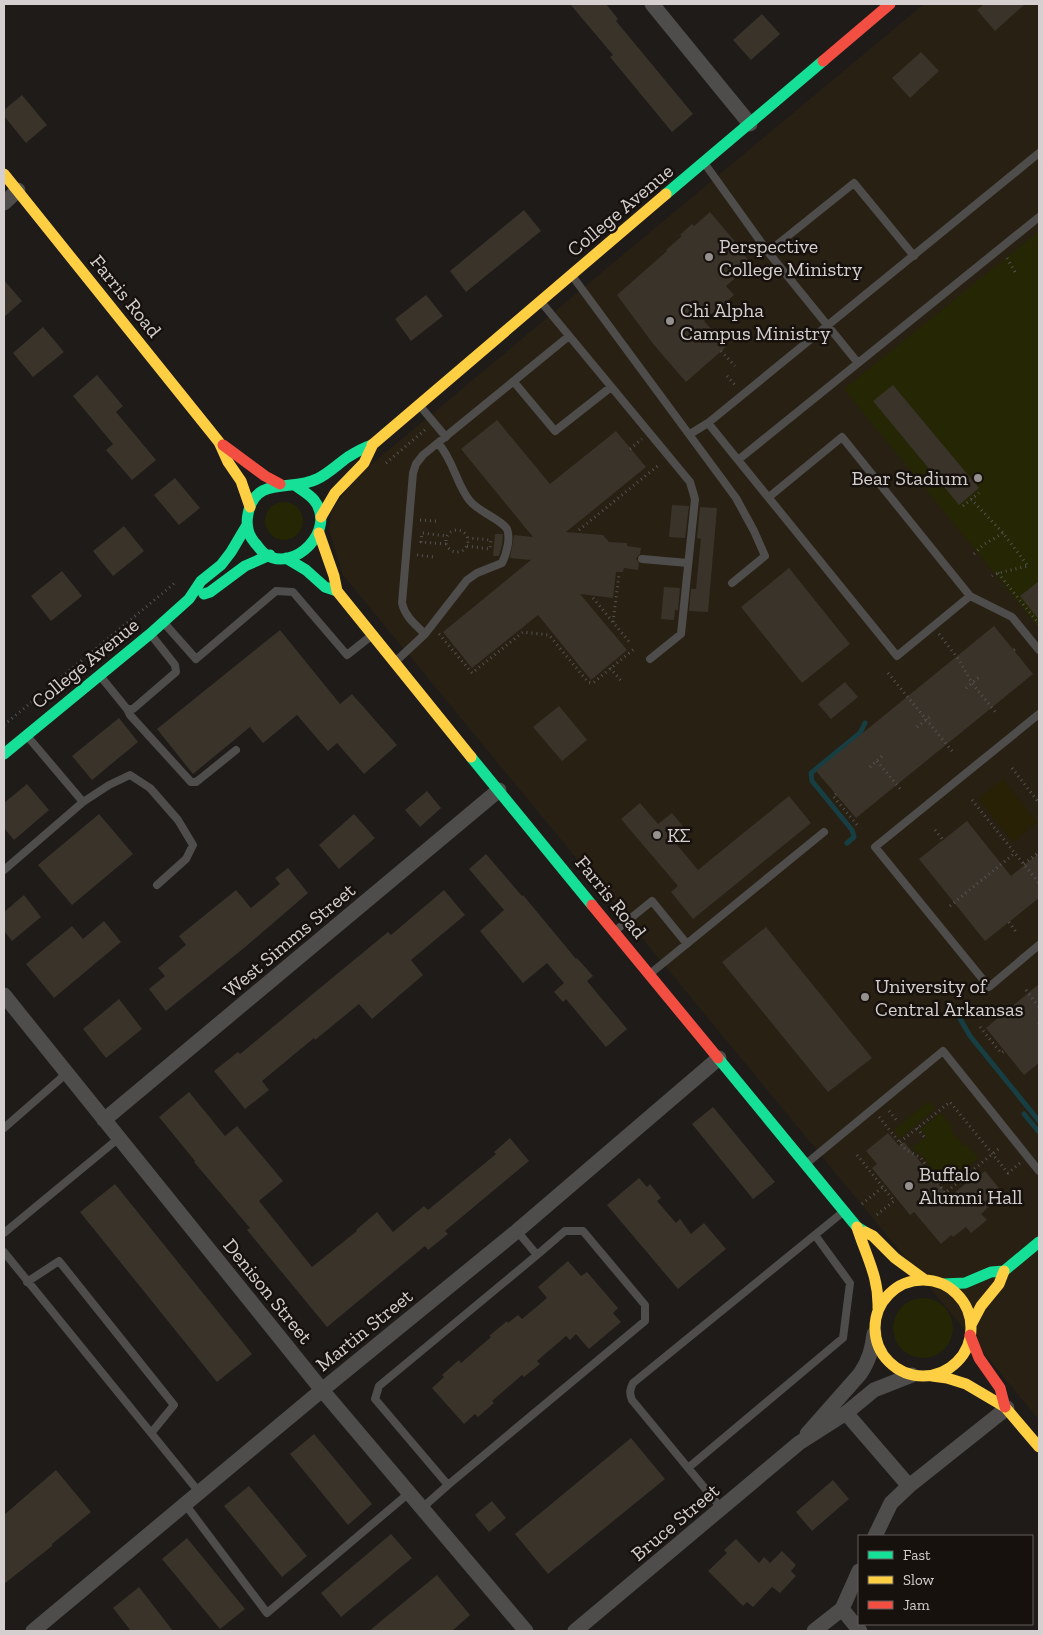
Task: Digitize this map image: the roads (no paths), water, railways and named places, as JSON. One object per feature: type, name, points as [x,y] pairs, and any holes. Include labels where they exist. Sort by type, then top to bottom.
[{"type":"street","points":[[652,4],[750,124]]},
{"type":"street","name":"College Avenue","points":[[296,486],[313,481],[326,474],[352,454],[373,444],[890,4]]},
{"type":"street","name":"Farris Road","points":[[4,174],[219,442],[228,462],[241,481],[250,507]]},
{"type":"street","points":[[4,203],[18,190]]},
{"type":"street","name":"Farris Road","points":[[219,442],[256,470],[280,484]]},
{"type":"street","name":"College Avenue","points":[[321,517],[335,493],[364,463],[373,444]]},
{"type":"street","points":[[280,484],[296,486],[305,490],[319,507],[321,517],[319,533],[311,546],[303,553],[286,558],[262,552],[249,535],[247,514],[250,507],[257,496],[265,489],[280,484]]},
{"type":"street","name":"College Avenue","points":[[4,754],[150,634],[189,599],[201,581],[221,564],[231,552],[247,525]]},
{"type":"street","name":"Farris Road","points":[[319,533],[323,550],[336,579],[337,591]]},
{"type":"street","name":"College Avenue","points":[[189,599],[210,592],[242,567],[270,555]]},
{"type":"street","name":"Farris Road","points":[[286,558],[306,570],[325,587],[337,591],[857,1227],[873,1236],[895,1258],[925,1280]]},
{"type":"street","name":"West Simms Street","points":[[104,1120],[499,790]]},
{"type":"street","name":"Denison Street","points":[[4,995],[322,1390],[526,1631]]},
{"type":"street","name":"Martin Street","points":[[33,1631],[322,1390],[517,1231],[719,1058]]},
{"type":"street","name":"Farris Road","points":[[857,1227],[878,1282],[880,1294],[878,1308]]},
{"type":"street","points":[[1039,1242],[1004,1270],[991,1272],[964,1283],[943,1284],[925,1280],[906,1282],[898,1287],[878,1308],[874,1334],[886,1361],[902,1372],[912,1376],[947,1378],[966,1384],[1006,1408],[1039,1447]]},
{"type":"street","points":[[932,1376],[941,1373],[958,1362],[968,1345],[971,1330],[985,1300],[996,1291],[1001,1283],[1004,1270]]},
{"type":"street","points":[[943,1284],[952,1289],[966,1305],[979,1358],[1000,1388],[1006,1408]]},
{"type":"street","name":"Bruce Street","points":[[576,1631],[799,1443],[860,1374],[867,1363],[872,1349],[874,1334]]},
{"type":"street","name":"Bruce Street","points":[[799,1443],[846,1413],[874,1390],[912,1376]]},
{"type":"street","points":[[875,1535],[891,1503],[909,1486],[1006,1408]]},
{"type":"street","points":[[846,1413],[909,1486]]},
{"type":"street","points":[[814,1631],[842,1609],[858,1574]]},
{"type":"street","points":[[842,1609],[860,1631]]},
{"type":"lane","points":[[690,434],[708,423],[828,327],[1039,154]]},
{"type":"lane","points":[[704,163],[768,252],[858,363]]},
{"type":"lane","points":[[768,252],[854,182],[914,256]]},
{"type":"lane","points":[[738,460],[1039,217]]},
{"type":"lane","points":[[572,276],[736,498],[754,531],[765,556],[732,583]]},
{"type":"lane","points":[[541,302],[690,482],[695,499],[681,634],[650,659]]},
{"type":"lane","points":[[425,634],[408,617],[402,603],[413,474],[416,464],[438,443],[569,336]]},
{"type":"lane","points":[[514,382],[555,431],[611,387]]},
{"type":"lane","points":[[419,405],[446,437]]},
{"type":"lane","points":[[708,423],[897,656],[970,596]]},
{"type":"lane","points":[[768,497],[842,437],[970,596],[1012,618],[1039,650]]},
{"type":"lane","points":[[394,663],[425,634],[467,580],[477,573],[502,563],[506,556],[508,533],[506,528],[502,523],[482,512],[469,499],[446,452],[438,443]]},
{"type":"lane","points":[[642,559],[688,563]]},
{"type":"lane","points":[[164,622],[196,659],[276,591],[293,592],[347,655],[372,635]]},
{"type":"lane","points":[[127,709],[133,709],[176,672],[175,665],[150,634]]},
{"type":"lane","points":[[99,676],[130,715],[191,782],[196,782],[236,750]]},
{"type":"lane","points":[[1039,714],[875,847],[989,987],[1039,945]]},
{"type":"lane","points":[[27,735],[84,802]]},
{"type":"lane","points":[[4,870],[84,802],[108,785],[130,776],[150,788],[156,794],[178,820],[193,845],[186,859],[157,885]]},
{"type":"lane","points":[[650,974],[824,832]]},
{"type":"lane","points":[[615,931],[652,901],[688,944]]},
{"type":"lane","points":[[805,1164],[942,1052],[1039,1171]]},
{"type":"lane","points":[[4,1128],[66,1073]]},
{"type":"lane","points":[[4,1233],[119,1138]]},
{"type":"lane","points":[[722,1509],[632,1400],[630,1395],[633,1383],[844,1211]]},
{"type":"lane","points":[[517,1231],[537,1255]]},
{"type":"lane","points":[[422,1508],[645,1321],[645,1305],[583,1231],[565,1232],[380,1386],[375,1399],[448,1485]]},
{"type":"lane","points":[[688,1468],[843,1338],[850,1283],[815,1236]]},
{"type":"lane","points":[[4,1252],[199,1492]]},
{"type":"lane","points":[[27,1282],[59,1261],[174,1405],[152,1432]]},
{"type":"lane","points":[[185,1504],[267,1613],[409,1493]]},
{"type":"waterway","points":[[847,843],[854,837],[852,830],[812,781],[811,773],[860,733],[865,723]]},
{"type":"waterway","points":[[954,1008],[970,1036],[1039,1121]]},
{"type":"waterway","points":[[1024,1114],[1039,1132]]},
{"type":"place","name":"Perspective College Ministry","points":[[709,257]]},
{"type":"place","name":"Chi Alpha Campus Ministry","points":[[670,321]]},
{"type":"place","name":"Bear Stadium","points":[[978,478]]},
{"type":"place","name":"KΣ","points":[[657,835]]},
{"type":"place","name":"University of Central Arkansas","points":[[865,997]]},
{"type":"place","name":"Buffalo Alumni Hall","points":[[909,1186]]}]
